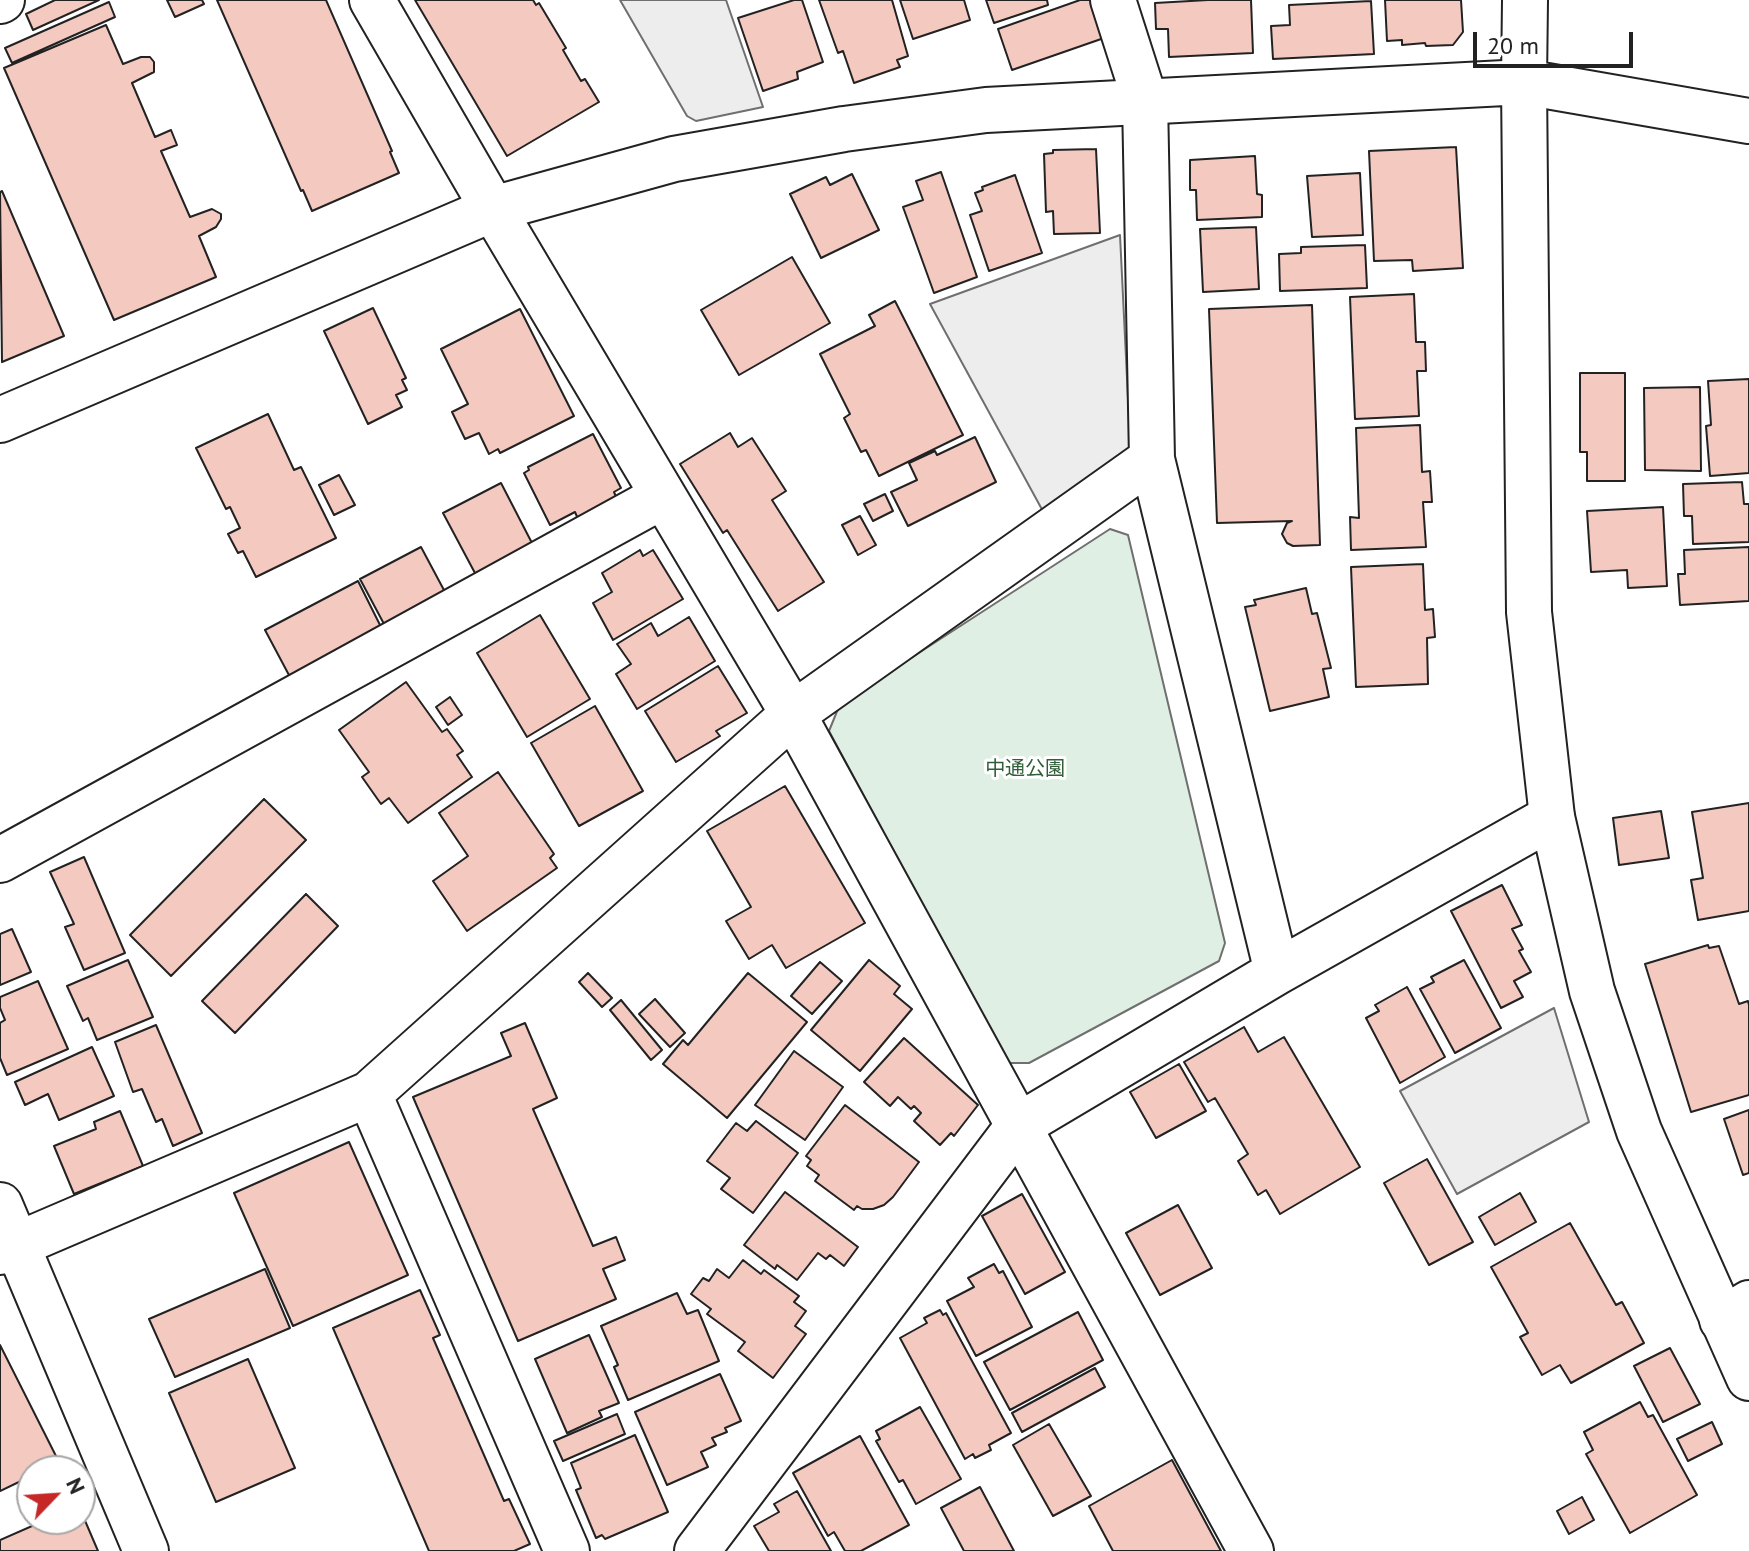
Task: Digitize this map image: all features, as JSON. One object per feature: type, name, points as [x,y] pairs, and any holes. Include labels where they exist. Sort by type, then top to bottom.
[{"type":"street","points":[[372,0],[793,714],[1251,1551]]},
{"type":"street","points":[[1113,0],[1145,100],[1152,459],[1277,972]]},
{"type":"street","points":[[1525,0],[1529,612],[1552,817],[1592,991],[1634,1117],[1736,1311],[1749,1378]]},
{"type":"street","points":[[0,420],[493,209],[674,159],[844,129],[986,110],[1524,82],[1749,121]]},
{"type":"street","points":[[9,1249],[369,1094],[793,714],[1152,459]]},
{"type":"street","points":[[0,860],[663,496]]},
{"type":"street","points":[[697,1551],[1018,1126],[1277,972],[1552,817]]},
{"type":"street","points":[[369,1094],[567,1551]]},
{"type":"street","points":[[0,1205],[9,1249],[146,1551]]},
{"type":"green space","name":"中通公園","points":[[1110,529],[1128,535],[1225,943],[1219,961],[1029,1063],[1007,1063],[829,731],[840,704]]},
{"type":"shaded area","points":[[620,0],[726,0],[763,107],[696,121],[687,116]]},
{"type":"shaded area","points":[[1120,235],[1131,460],[1045,515],[930,304]]},
{"type":"shaded area","points":[[1554,1008],[1589,1122],[1457,1194],[1400,1091]]},
{"type":"building","points":[[55,0],[99,0],[33,30],[26,14]]},
{"type":"building","points":[[167,0],[202,0],[204,4],[175,17]]},
{"type":"building","points":[[217,0],[326,0],[399,173],[312,211]]},
{"type":"building","points":[[415,0],[533,0],[536,5],[539,3],[566,48],[563,50],[581,81],[585,79],[599,102],[507,156]]},
{"type":"building","points":[[802,0],[823,62],[797,72],[798,79],[763,91],[738,18]]},
{"type":"building","points":[[819,0],[892,0],[908,56],[897,60],[900,67],[854,83],[843,51],[838,53]]},
{"type":"building","points":[[900,0],[964,0],[970,20],[913,39]]},
{"type":"building","points":[[986,0],[1047,0],[1048,5],[994,23]]},
{"type":"building","points":[[1080,0],[1090,0],[1104,38],[1012,70],[998,29]]},
{"type":"building","points":[[1251,0],[1253,53],[1169,57],[1168,29],[1156,29],[1155,3]]},
{"type":"building","points":[[1385,0],[1461,0],[1463,32],[1453,45],[1402,45],[1402,40],[1387,41]]},
{"type":"building","points":[[1371,1],[1374,54],[1273,59],[1271,26],[1290,25],[1289,5]]},
{"type":"building","points":[[109,2],[115,17],[12,63],[5,48]]},
{"type":"building","points":[[106,25],[123,64],[141,57],[150,57],[154,62],[154,72],[132,83],[155,137],[171,130],[177,145],[161,151],[190,217],[212,209],[221,214],[216,227],[199,236],[216,277],[114,320],[4,68]]},
{"type":"building","points":[[1456,147],[1463,268],[1413,271],[1412,260],[1374,261],[1369,151]]},
{"type":"building","points":[[1096,149],[1100,233],[1054,234],[1053,211],[1046,212],[1044,154],[1053,153],[1053,150]]},
{"type":"building","points":[[1255,156],[1257,194],[1262,195],[1262,217],[1197,220],[1196,190],[1190,190],[1190,160]]},
{"type":"building","points":[[941,172],[977,277],[934,293],[903,207],[923,200],[916,181]]},
{"type":"building","points":[[1360,173],[1363,235],[1312,237],[1307,176]]},
{"type":"building","points":[[852,174],[879,230],[821,258],[790,194],[826,177],[830,185]]},
{"type":"building","points":[[1015,175],[1042,253],[989,271],[970,215],[982,211],[975,193],[983,190],[982,187]]},
{"type":"building","points":[[0,192],[64,336],[2,362]]},
{"type":"building","points":[[1256,227],[1259,289],[1203,292],[1200,229]]},
{"type":"building","points":[[1365,245],[1367,288],[1280,291],[1279,254],[1301,253],[1301,247]]},
{"type":"building","points":[[792,257],[830,323],[739,375],[701,310]]},
{"type":"building","points":[[1414,294],[1416,342],[1425,342],[1426,371],[1417,371],[1419,416],[1355,419],[1350,297]]},
{"type":"building","points":[[895,301],[963,435],[879,476],[866,450],[861,452],[844,418],[850,414],[820,354],[875,326],[869,315]]},
{"type":"building","points":[[1312,305],[1320,545],[1293,546],[1282,534],[1287,523],[1292,521],[1217,523],[1209,309]]},
{"type":"building","points":[[373,308],[406,378],[402,380],[407,390],[396,395],[402,407],[368,424],[324,331]]},
{"type":"building","points":[[520,309],[574,416],[500,453],[498,449],[489,454],[479,433],[465,439],[452,412],[468,404],[441,349]]},
{"type":"building","points":[[1580,373],[1625,373],[1625,481],[1587,481],[1587,452],[1580,452]]},
{"type":"building","points":[[1749,379],[1749,473],[1710,476],[1706,426],[1711,425],[1708,381]]},
{"type":"building","points":[[1700,387],[1701,471],[1645,470],[1644,388]]},
{"type":"building","points":[[268,414],[294,470],[301,467],[336,538],[256,577],[243,551],[238,553],[228,534],[240,528],[230,507],[226,509],[196,448]]},
{"type":"building","points":[[1420,425],[1422,472],[1430,471],[1432,502],[1423,502],[1426,547],[1351,550],[1350,517],[1359,518],[1356,428]]},
{"type":"building","points":[[730,433],[738,447],[752,438],[786,491],[772,500],[824,582],[778,611],[727,530],[723,533],[680,464]]},
{"type":"building","points":[[593,434],[621,488],[614,492],[617,499],[578,519],[575,512],[550,525],[524,473],[529,470],[528,467]]},
{"type":"building","points":[[975,437],[996,482],[908,526],[891,492],[917,480],[909,463],[935,451],[937,455]]},
{"type":"building","points":[[339,475],[355,505],[334,515],[319,485]]},
{"type":"building","points":[[1742,482],[1744,504],[1749,504],[1749,542],[1693,544],[1692,516],[1684,516],[1683,484]]},
{"type":"building","points":[[501,483],[533,545],[476,575],[443,513]]},
{"type":"building","points":[[885,494],[893,511],[873,521],[864,504]]},
{"type":"building","points":[[1663,507],[1667,586],[1628,588],[1627,570],[1591,572],[1587,511]]},
{"type":"building","points":[[860,516],[876,545],[858,555],[842,525]]},
{"type":"building","points":[[421,547],[445,592],[384,624],[360,579]]},
{"type":"building","points":[[1749,547],[1749,601],[1680,605],[1678,574],[1685,574],[1684,550]]},
{"type":"building","points":[[640,550],[643,556],[653,550],[683,599],[613,640],[593,603],[612,592],[602,573]]},
{"type":"building","points":[[1423,564],[1425,610],[1433,609],[1435,637],[1427,638],[1428,684],[1356,687],[1351,567]]},
{"type":"building","points":[[358,581],[382,629],[290,677],[265,630]]},
{"type":"building","points":[[1306,588],[1312,614],[1317,613],[1331,668],[1323,669],[1329,697],[1270,711],[1245,607],[1256,605],[1254,600]]},
{"type":"building","points":[[540,615],[590,699],[527,737],[477,653]]},
{"type":"building","points":[[689,617],[715,661],[637,709],[616,674],[631,664],[617,644],[651,623],[658,636]]},
{"type":"building","points":[[718,666],[747,713],[716,731],[720,736],[676,762],[645,711]]},
{"type":"building","points":[[406,682],[442,732],[447,729],[463,751],[457,755],[472,777],[408,823],[389,798],[381,804],[362,777],[369,772],[339,730]]},
{"type":"building","points":[[450,697],[462,715],[448,725],[436,707]]},
{"type":"building","points":[[595,706],[643,791],[579,826],[531,743]]},
{"type":"building","points":[[498,772],[554,854],[550,858],[557,868],[467,931],[433,881],[468,856],[439,813]]},
{"type":"building","points":[[785,786],[865,923],[786,968],[772,945],[749,959],[726,921],[751,907],[707,831]]},
{"type":"building","points":[[264,799],[306,840],[171,976],[130,935]]},
{"type":"building","points":[[1749,803],[1749,911],[1698,920],[1691,880],[1703,878],[1692,812]]},
{"type":"building","points":[[1661,811],[1669,858],[1619,865],[1613,818]]},
{"type":"building","points":[[84,857],[125,953],[84,970],[65,927],[74,924],[50,872]]},
{"type":"building","points":[[1502,885],[1522,925],[1512,929],[1523,949],[1519,951],[1531,972],[1514,981],[1523,997],[1501,1008],[1451,911]]},
{"type":"building","points":[[306,894],[338,926],[235,1033],[202,1001]]},
{"type":"building","points":[[12,929],[31,972],[0,985],[0,934]]},
{"type":"building","points":[[1708,945],[1709,948],[1719,946],[1739,1004],[1748,1001],[1749,1095],[1691,1112],[1645,964]]},
{"type":"building","points":[[128,960],[153,1017],[97,1040],[88,1018],[83,1021],[67,986]]},
{"type":"building","points":[[869,960],[900,986],[894,994],[912,1009],[860,1071],[811,1030]]},
{"type":"building","points":[[1464,960],[1501,1028],[1455,1053],[1420,989],[1434,982],[1431,977]]},
{"type":"building","points":[[820,962],[842,981],[812,1014],[791,996]]},
{"type":"building","points":[[588,973],[612,998],[602,1007],[579,982]]},
{"type":"building","points":[[748,973],[807,1022],[727,1118],[663,1064],[683,1040],[688,1045]]},
{"type":"building","points":[[38,981],[68,1049],[7,1075],[0,1058],[0,1023],[5,1020],[0,997]]},
{"type":"building","points":[[1407,987],[1445,1057],[1400,1083],[1366,1018],[1379,1011],[1375,1005]]},
{"type":"building","points":[[655,999],[685,1033],[670,1047],[639,1014]]},
{"type":"building","points":[[621,1000],[662,1050],[651,1060],[610,1010]]},
{"type":"building","points":[[525,1023],[557,1098],[533,1109],[593,1246],[616,1237],[625,1260],[603,1269],[616,1299],[518,1341],[413,1097],[511,1056],[501,1033]]},
{"type":"building","points":[[156,1025],[202,1133],[173,1146],[162,1119],[156,1122],[142,1089],[133,1092],[115,1042]]},
{"type":"building","points":[[1244,1027],[1258,1052],[1284,1037],[1360,1167],[1280,1214],[1266,1190],[1258,1195],[1238,1161],[1248,1154],[1215,1098],[1208,1102],[1184,1062]]},
{"type":"building","points":[[904,1038],[978,1105],[954,1136],[951,1133],[940,1145],[914,1121],[921,1113],[914,1106],[911,1109],[898,1097],[890,1106],[864,1082]]},
{"type":"building","points":[[92,1047],[114,1096],[59,1120],[48,1094],[25,1105],[15,1082]]},
{"type":"building","points":[[794,1051],[843,1087],[805,1140],[755,1105]]},
{"type":"building","points":[[1179,1064],[1206,1111],[1156,1138],[1130,1092]]},
{"type":"building","points":[[845,1105],[919,1162],[893,1197],[873,1209],[857,1206],[854,1210],[815,1181],[819,1175],[807,1166],[811,1160],[806,1156]]},
{"type":"building","points":[[1749,1110],[1749,1173],[1743,1175],[1724,1119]]},
{"type":"building","points":[[120,1111],[143,1166],[74,1194],[54,1146],[96,1129],[94,1122]]},
{"type":"building","points":[[756,1121],[798,1153],[753,1213],[721,1189],[730,1178],[707,1161],[736,1123],[747,1131]]},
{"type":"building","points":[[349,1142],[408,1275],[293,1326],[234,1193]]},
{"type":"building","points":[[1427,1159],[1473,1242],[1429,1265],[1384,1183]]},
{"type":"building","points":[[785,1192],[858,1247],[844,1266],[830,1255],[826,1259],[818,1253],[797,1280],[777,1265],[775,1269],[744,1245]]},
{"type":"building","points":[[1520,1193],[1536,1222],[1495,1245],[1479,1217]]},
{"type":"building","points":[[1022,1194],[1065,1272],[1025,1294],[982,1216]]},
{"type":"building","points":[[1178,1205],[1212,1268],[1160,1295],[1126,1233]]},
{"type":"building","points":[[1570,1223],[1616,1305],[1622,1302],[1644,1343],[1571,1383],[1560,1365],[1542,1375],[1520,1337],[1528,1333],[1491,1267]]},
{"type":"building","points":[[743,1260],[761,1274],[764,1270],[799,1296],[794,1302],[806,1311],[795,1326],[806,1334],[773,1378],[738,1351],[745,1342],[707,1314],[711,1309],[691,1294],[703,1278],[709,1281],[717,1269],[729,1278]]},
{"type":"building","points":[[994,1264],[999,1273],[1003,1271],[1032,1327],[976,1356],[947,1301],[974,1287],[968,1278]]},
{"type":"building","points":[[265,1269],[290,1328],[175,1377],[149,1319]]},
{"type":"building","points":[[420,1290],[440,1335],[433,1338],[504,1501],[509,1499],[530,1544],[514,1551],[429,1551],[333,1328]]},
{"type":"building","points":[[677,1293],[687,1314],[698,1310],[719,1361],[628,1400],[614,1367],[618,1365],[601,1326]]},
{"type":"building","points":[[940,1310],[943,1315],[946,1313],[1011,1433],[989,1445],[991,1450],[975,1458],[973,1454],[965,1459],[900,1338],[927,1323],[924,1318]]},
{"type":"building","points":[[1078,1312],[1103,1360],[1010,1410],[984,1362]]},
{"type":"building","points":[[589,1335],[619,1403],[599,1411],[602,1417],[567,1433],[535,1359]]},
{"type":"building","points":[[0,1345],[55,1455],[16,1455],[16,1483],[0,1491]]},
{"type":"building","points":[[1670,1348],[1700,1404],[1663,1422],[1634,1366]]},
{"type":"building","points":[[248,1359],[295,1468],[216,1502],[169,1393]]},
{"type":"building","points":[[1095,1368],[1105,1387],[1022,1432],[1012,1413]]},
{"type":"building","points":[[720,1374],[741,1421],[725,1428],[727,1432],[712,1438],[716,1445],[701,1452],[708,1467],[667,1485],[635,1412]]},
{"type":"building","points":[[1640,1402],[1648,1417],[1653,1415],[1697,1495],[1630,1533],[1586,1454],[1593,1450],[1584,1432]]},
{"type":"building","points":[[920,1407],[961,1479],[916,1504],[903,1480],[899,1482],[876,1441],[880,1439],[876,1431]]},
{"type":"building","points":[[617,1414],[625,1434],[563,1461],[554,1441]]},
{"type":"building","points":[[1712,1422],[1722,1444],[1688,1461],[1677,1439]]},
{"type":"building","points":[[1049,1424],[1091,1496],[1053,1516],[1013,1445]]},
{"type":"building","points":[[635,1435],[668,1512],[605,1539],[602,1535],[596,1538],[576,1490],[581,1488],[571,1463]]},
{"type":"building","points":[[860,1436],[909,1525],[861,1551],[845,1551],[834,1532],[828,1536],[793,1473]]},
{"type":"building","points":[[1172,1460],[1221,1551],[1113,1551],[1089,1506]]},
{"type":"building","points":[[980,1487],[1014,1551],[964,1551],[941,1508]]},
{"type":"building","points":[[797,1491],[831,1551],[769,1551],[754,1526],[779,1512],[774,1504]]},
{"type":"building","points":[[1582,1497],[1594,1520],[1569,1534],[1557,1511]]},
{"type":"building","points":[[16,1533],[91,1535],[98,1551],[0,1551],[0,1540]]}]
